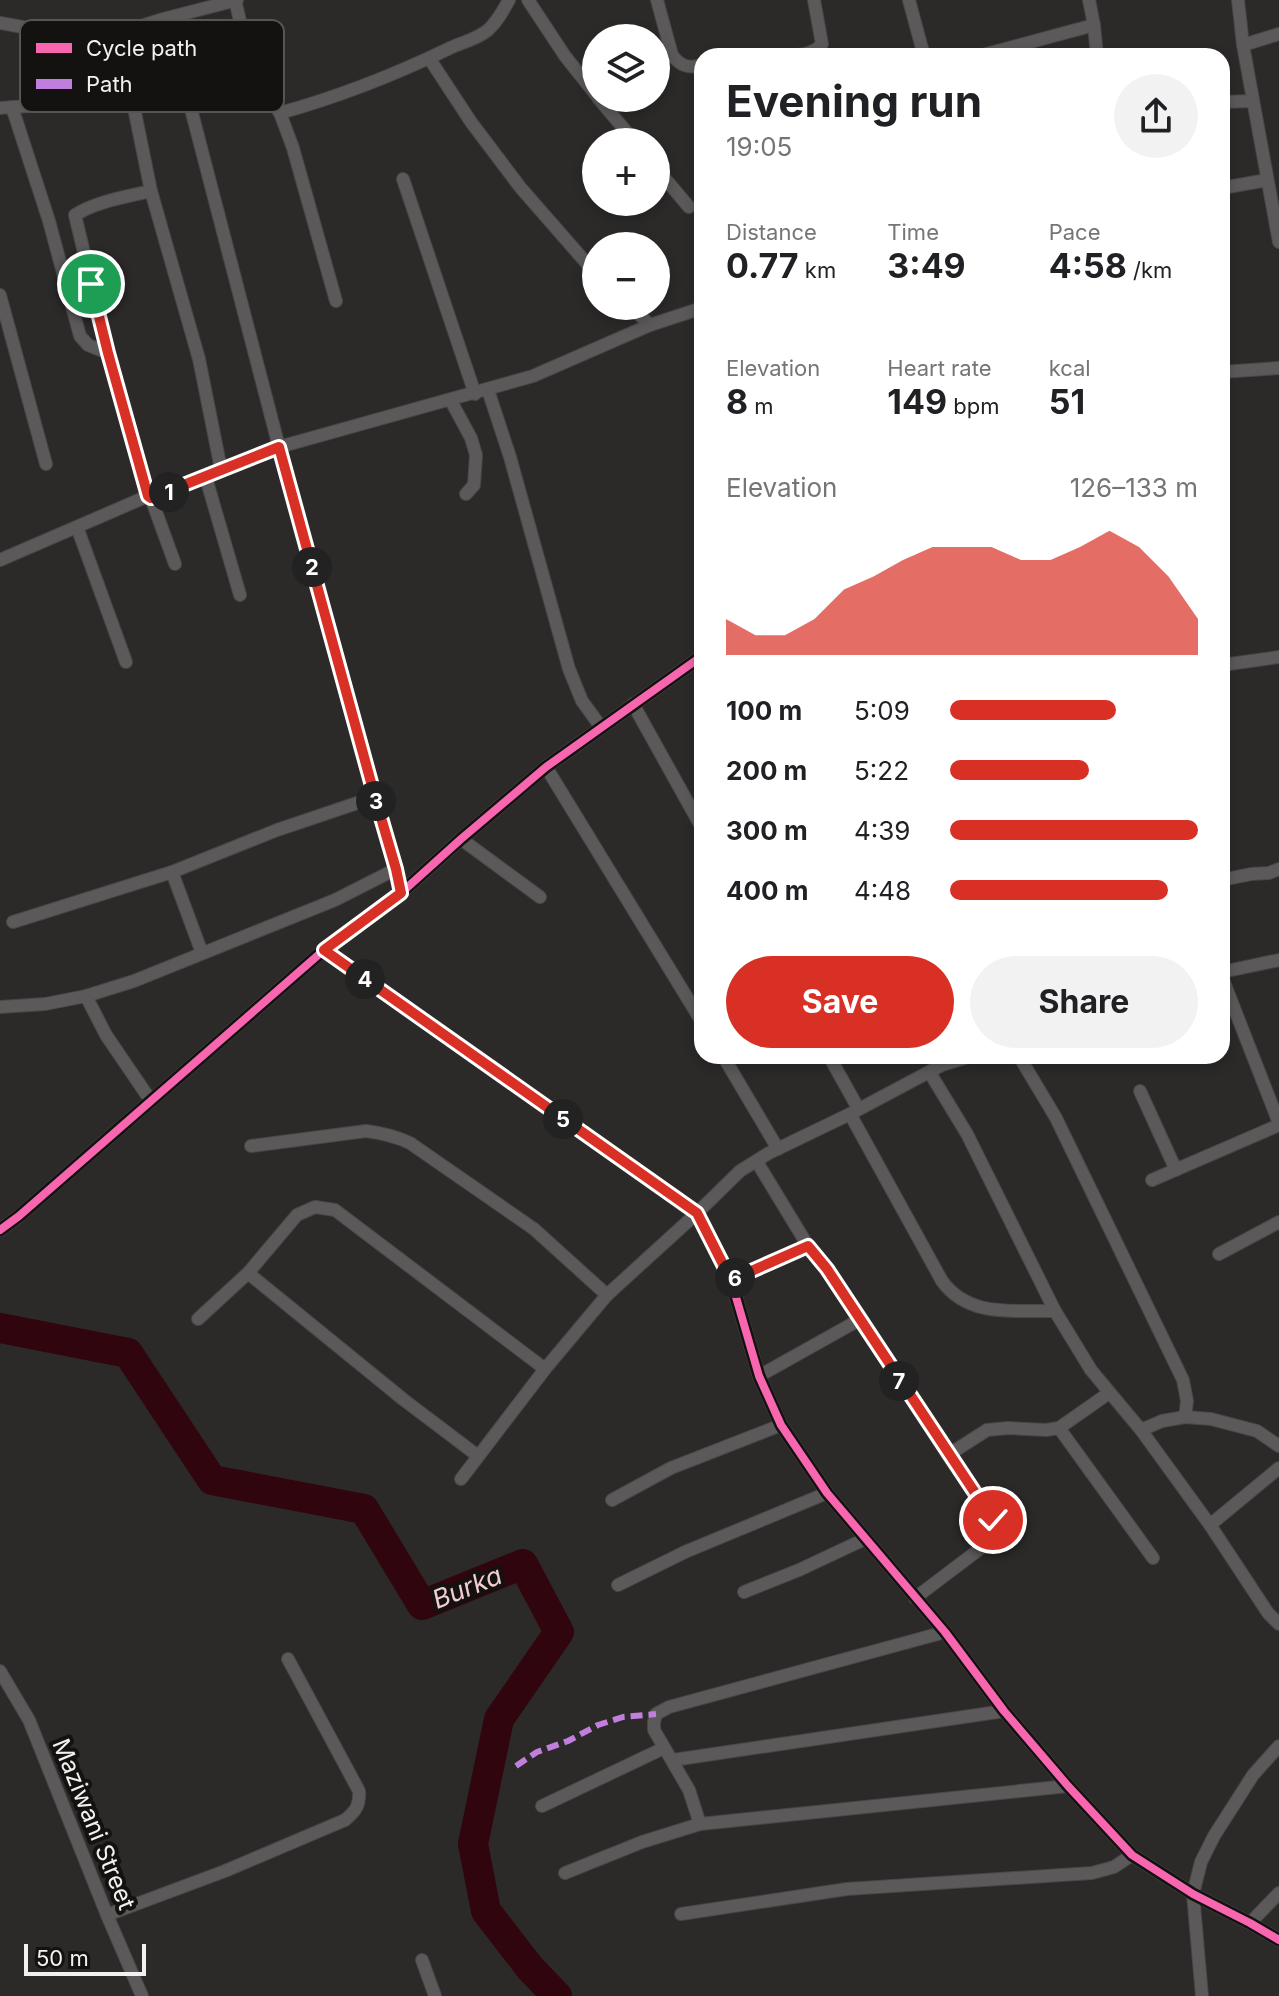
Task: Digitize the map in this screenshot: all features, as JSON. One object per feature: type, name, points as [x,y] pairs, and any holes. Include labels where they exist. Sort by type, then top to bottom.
[{"type":"street","points":[[160,20],[236,0],[240,20]]},
{"type":"street","points":[[284,112],[361,88],[475,39],[489,29],[509,0]]},
{"type":"street","points":[[528,0],[582,78]]},
{"type":"street","points":[[657,0],[672,55],[686,67],[694,67]]},
{"type":"street","points":[[814,0],[822,44],[819,48]]},
{"type":"street","points":[[909,0],[922,48]]},
{"type":"street","points":[[1089,0],[1096,48]]},
{"type":"street","points":[[1238,0],[1243,45],[1279,242]]},
{"type":"street","points":[[0,23],[20,27]]},
{"type":"street","points":[[1009,48],[1094,25]]},
{"type":"street","points":[[1243,45],[1279,34]]},
{"type":"street","points":[[429,58],[471,122],[520,187],[582,258]]},
{"type":"street","points":[[1230,102],[1253,101]]},
{"type":"street","points":[[6,108],[49,221],[80,336],[88,345],[108,353]]},
{"type":"street","points":[[135,112],[151,191],[199,359],[221,469]]},
{"type":"street","points":[[192,112],[279,447],[401,893]]},
{"type":"street","points":[[283,112],[280,113],[293,148],[336,301]]},
{"type":"street","points":[[610,112],[623,128]]},
{"type":"street","points":[[1264,159],[1279,156]]},
{"type":"street","points":[[403,179],[481,392],[510,457],[569,669],[582,701],[601,727]]},
{"type":"street","points":[[1230,187],[1267,180]]},
{"type":"street","points":[[670,185],[689,207]]},
{"type":"street","points":[[151,191],[101,203],[75,215],[108,353],[150,497],[175,564]]},
{"type":"street","points":[[0,295],[46,464]]},
{"type":"street","points":[[0,560],[279,447],[533,376],[650,325],[694,311]]},
{"type":"street","points":[[645,320],[650,325]]},
{"type":"street","points":[[1230,371],[1279,368]]},
{"type":"street","points":[[451,401],[471,438],[476,455],[474,485],[466,494]]},
{"type":"street","points":[[206,478],[240,595]]},
{"type":"street","points":[[77,527],[126,662]]},
{"type":"street","points":[[1230,664],[1279,657]]},
{"type":"street","points":[[0,1230],[324,950],[401,893],[546,767],[694,662]]},
{"type":"street","points":[[633,704],[694,814]]},
{"type":"street","points":[[546,767],[694,1009]]},
{"type":"street","points":[[13,922],[172,872],[277,830],[375,797]]},
{"type":"street","points":[[461,839],[540,897]]},
{"type":"street","points":[[0,1007],[45,1004],[86,996],[134,981],[335,900],[396,869]]},
{"type":"street","points":[[1230,878],[1279,869]]},
{"type":"street","points":[[172,872],[202,953]]},
{"type":"street","points":[[324,950],[697,1213],[731,1280],[759,1376],[781,1425],[827,1493],[945,1632],[1004,1711],[1132,1855],[1193,1894],[1279,1940]]},
{"type":"street","points":[[1230,973],[1279,960]]},
{"type":"street","points":[[86,996],[106,1035],[151,1101]]},
{"type":"street","points":[[1152,1180],[1279,1124],[1230,1006]]},
{"type":"street","points":[[728,1064],[778,1149]]},
{"type":"street","points":[[833,1064],[948,1290],[958,1299],[981,1308],[1055,1311]]},
{"type":"street","points":[[461,1479],[545,1369],[607,1295],[740,1171],[930,1073],[938,1064]]},
{"type":"street","points":[[1024,1064],[1056,1118],[1183,1380],[1187,1401],[1185,1417]]},
{"type":"street","points":[[930,1073],[967,1134],[1055,1311],[1091,1370],[1141,1430],[1210,1525],[1268,1613],[1279,1624]]},
{"type":"street","points":[[1140,1091],[1176,1170]]},
{"type":"street","points":[[251,1146],[366,1131],[397,1137],[534,1229],[607,1295]]},
{"type":"street","points":[[757,1162],[808,1246],[827,1269],[996,1526],[998,1532],[993,1539],[915,1598]]},
{"type":"street","points":[[198,1319],[248,1273],[297,1215],[315,1207],[335,1210],[545,1369]]},
{"type":"street","points":[[1219,1254],[1279,1222]]},
{"type":"street","points":[[731,1280],[808,1246]]},
{"type":"street","points":[[248,1273],[478,1456]]},
{"type":"street","points":[[759,1376],[859,1320]]},
{"type":"street","points":[[948,1455],[987,1430],[1059,1428],[1109,1393]]},
{"type":"street","points":[[1141,1430],[1162,1421],[1185,1417],[1211,1419],[1257,1431],[1279,1446]]},
{"type":"street","points":[[612,1500],[671,1468],[781,1425]]},
{"type":"street","points":[[1059,1428],[1153,1558]]},
{"type":"street","points":[[1210,1525],[1279,1468]]},
{"type":"street","points":[[618,1585],[685,1552],[827,1493]]},
{"type":"street","points":[[744,1592],[865,1539]]},
{"type":"street","points":[[700,1824],[689,1790],[654,1730],[656,1714],[669,1707],[945,1632]]},
{"type":"street","points":[[107,1915],[225,1871],[345,1820],[355,1812],[360,1802],[359,1791],[288,1659]]},
{"type":"street","name":"Maziwani Street","points":[[0,1671],[29,1720],[142,1996]]},
{"type":"street","points":[[673,1760],[1004,1711]]},
{"type":"street","points":[[1202,1996],[1193,1894],[1201,1862],[1253,1775],[1279,1746]]},
{"type":"street","points":[[542,1806],[664,1748]]},
{"type":"street","points":[[565,1873],[642,1842],[700,1824],[1068,1786]]},
{"type":"street","points":[[681,1914],[862,1888],[1092,1873],[1114,1867],[1132,1855]]},
{"type":"street","points":[[1250,1923],[1279,1893]]},
{"type":"street","points":[[422,1960],[435,1996]]},
{"type":"waterway","name":"Burka","points":[[0,1328],[128,1353],[212,1480],[364,1509],[422,1605],[523,1564],[559,1632],[499,1719],[473,1844],[486,1911],[530,1968],[557,1996]]},
{"type":"marked path","points":[[516,1766],[537,1752],[568,1741],[598,1725],[623,1717],[656,1714]]},
{"type":"cycle path","points":[[0,1230],[324,950],[401,893],[546,767],[694,662]]},
{"type":"cycle path","points":[[324,950],[697,1213],[731,1280],[759,1376],[781,1425],[827,1493],[945,1632],[1004,1711],[1132,1855],[1193,1894],[1279,1940]]},
{"type":"route","points":[[91,284],[148,496],[151,498],[206,478],[221,469],[279,447],[401,893],[324,950],[697,1213],[731,1280],[808,1246],[827,1269],[993,1520]]}]
